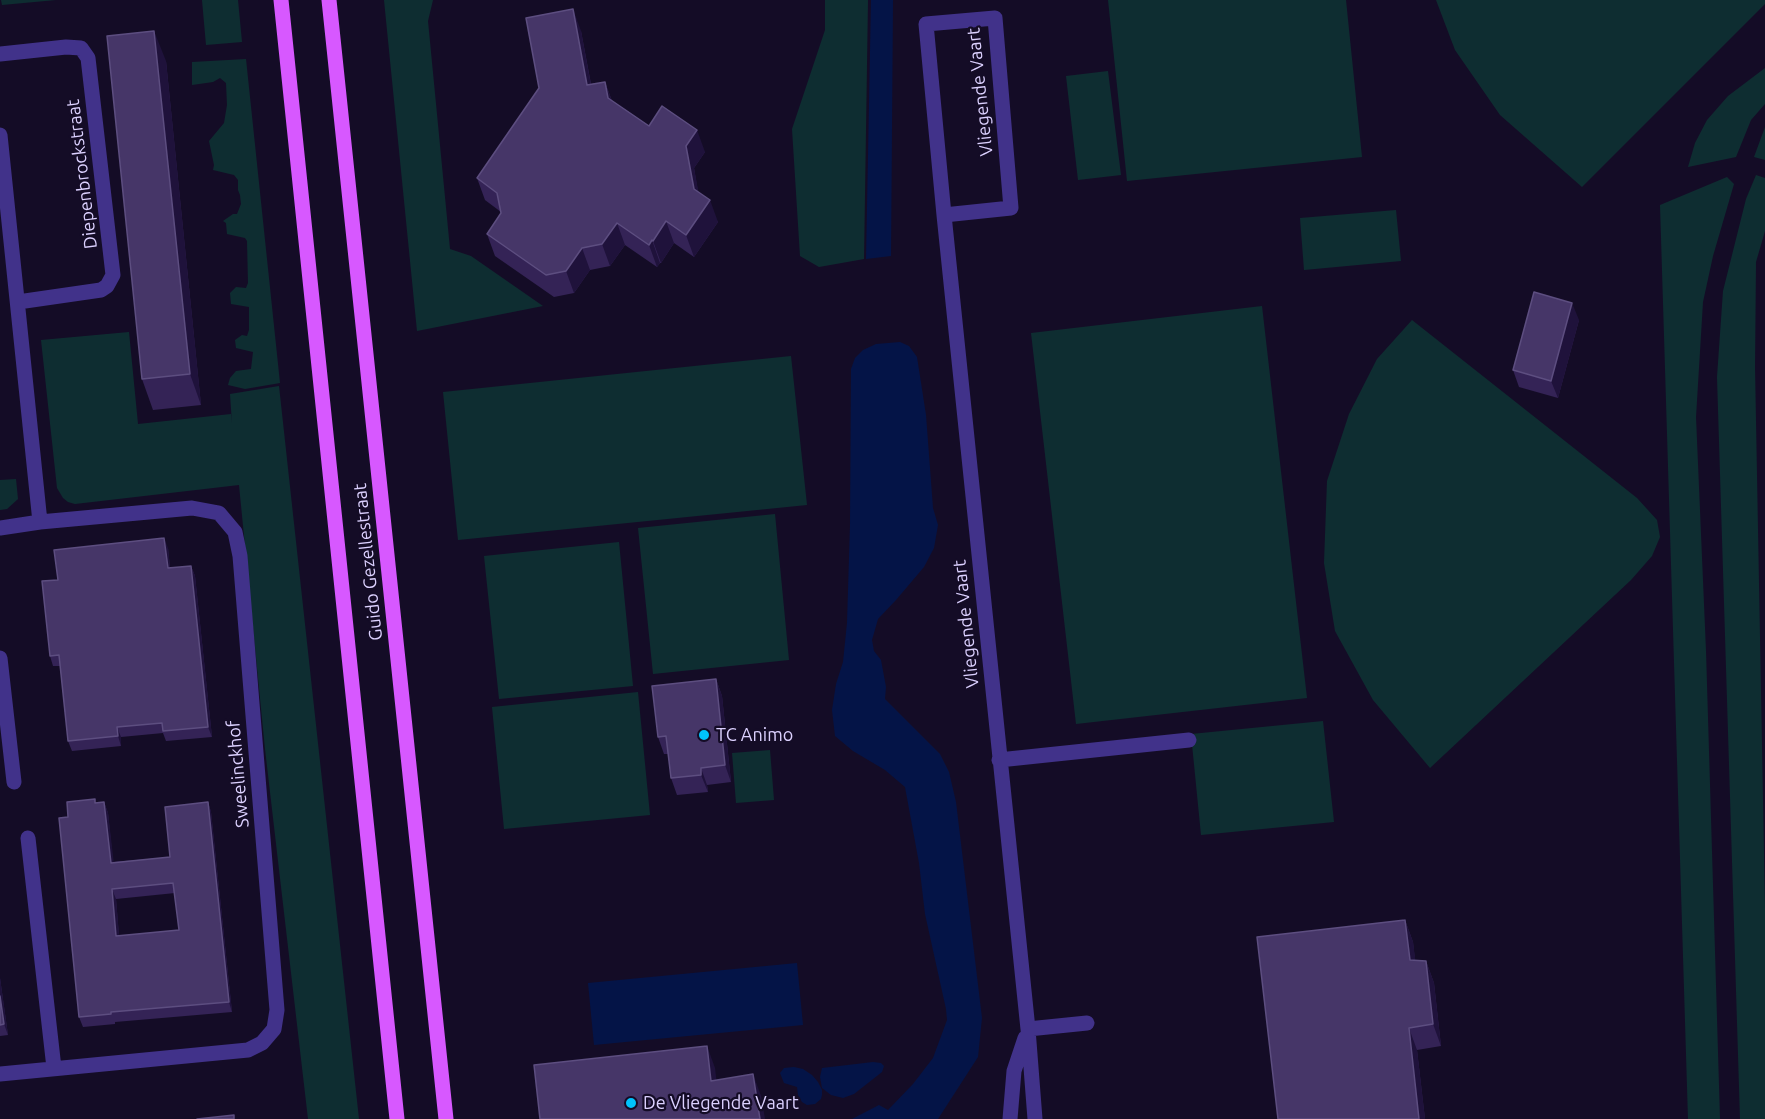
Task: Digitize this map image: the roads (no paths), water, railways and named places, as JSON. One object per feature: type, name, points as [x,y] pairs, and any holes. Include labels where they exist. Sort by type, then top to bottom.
[{"type":"main road","name":"Guido Gezellestraat","points":[[281,0],[397,1119]]},
{"type":"main road","name":"Guido Gezellestraat","points":[[329,0],[446,1119]]},
{"type":"street","name":"Vliegende Vaart","points":[[944,215],[1011,208],[994,18],[926,24],[944,215],[999,760],[1028,1029],[1035,1119]]},
{"type":"street","name":"Diepenbrockstraat","points":[[0,54],[66,47],[81,48],[88,58],[113,275],[107,286],[100,291],[18,302]]},
{"type":"street","points":[[0,135],[6,247],[18,302],[40,522]]},
{"type":"street","name":"Sweelinckhof","points":[[0,528],[40,522],[192,508],[219,513],[235,532],[240,556],[277,1010],[274,1029],[262,1043],[248,1050],[0,1074]]},
{"type":"street","points":[[0,657],[14,782]]},
{"type":"street","points":[[999,760],[1189,740]]},
{"type":"street","points":[[27,837],[54,1068]]},
{"type":"street","points":[[1028,1029],[1087,1023]]},
{"type":"street","name":"Vliegende Vaart","points":[[1010,1119],[1014,1071],[1028,1029]]},
{"type":"place","name":"TC Animo","points":[[704,735]]},
{"type":"place","name":"De Vliegende Vaart","points":[[631,1103]]}]
